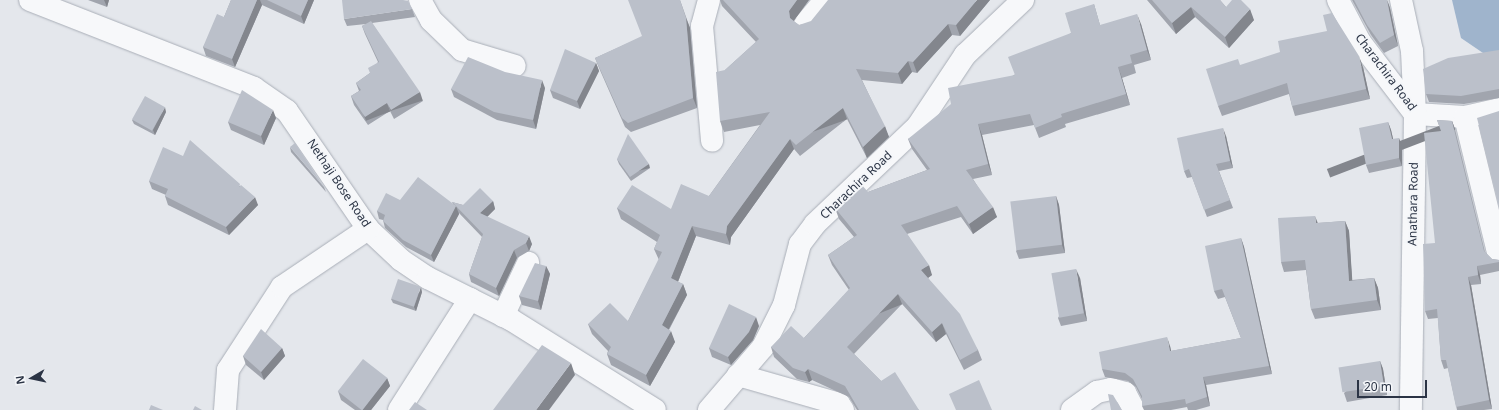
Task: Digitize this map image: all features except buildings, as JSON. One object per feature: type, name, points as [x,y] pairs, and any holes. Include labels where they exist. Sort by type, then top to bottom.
[{"type":"street","name":"Nethaji Bose Road","points":[[30,0],[254,88],[280,106],[304,130],[368,228],[401,260],[503,316],[655,410]]},
{"type":"street","points":[[420,0],[430,20],[462,50],[515,66]]},
{"type":"street","points":[[709,0],[702,26],[712,141]]},
{"type":"street","points":[[805,24],[825,0]]},
{"type":"street","name":"Charachira Road","points":[[710,410],[763,347],[784,305],[800,244],[815,224],[917,127],[965,54],[1023,0]]},
{"type":"street","name":"Charachira Road","points":[[1338,0],[1360,42],[1415,114],[1465,117],[1499,109]]},
{"type":"street","name":"Anathara Road","points":[[1402,0],[1412,51],[1415,114],[1411,410]]},
{"type":"street","points":[[1465,117],[1499,256]]},
{"type":"street","points":[[224,410],[228,370],[282,287],[368,228]]},
{"type":"street","points":[[503,316],[528,263]]},
{"type":"street","points":[[399,410],[470,299]]},
{"type":"street","points":[[738,375],[839,404],[843,410]]},
{"type":"street","points":[[1072,410],[1097,392],[1111,389],[1125,393],[1134,410]]},
{"type":"water","points":[[1452,0],[1499,0],[1499,52],[1486,55],[1461,38]]}]
